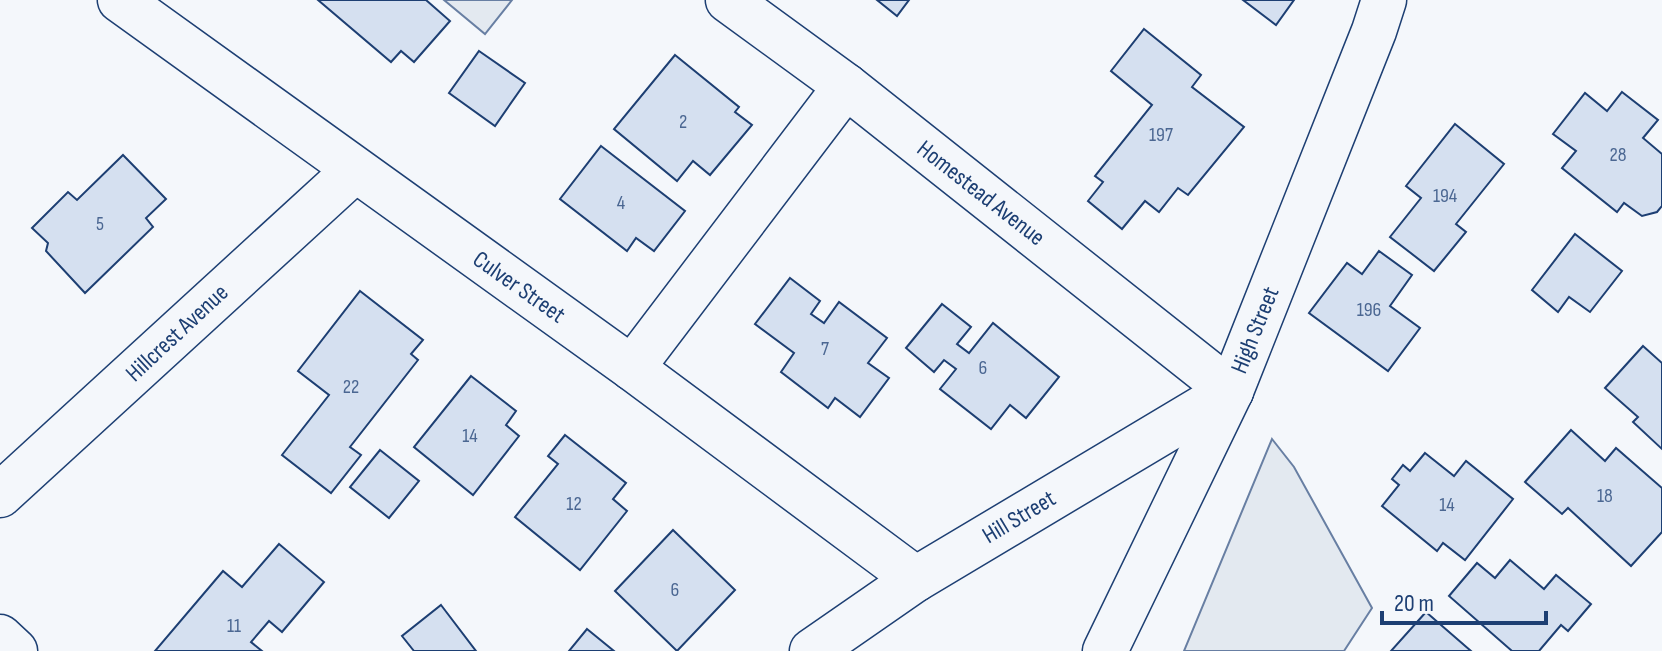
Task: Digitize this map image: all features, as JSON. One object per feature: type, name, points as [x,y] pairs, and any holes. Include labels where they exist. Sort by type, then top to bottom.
[{"type":"street","name":"Culver Street","points":[[120,0],[632,368],[916,579]]},
{"type":"street","name":"Homestead Avenue","points":[[728,0],[846,86],[1231,391]]},
{"type":"street","name":"High Street","points":[[1105,651],[1231,391],[1384,0]]},
{"type":"street","points":[[632,368],[846,86]]},
{"type":"street","name":"Hillcrest Avenue","points":[[0,495],[355,170]]},
{"type":"street","name":"Hill Street","points":[[812,651],[916,579],[1231,391]]},
{"type":"street","points":[[0,637],[15,651]]},
{"type":"shaded area","points":[[444,0],[512,0],[485,34]]},
{"type":"shaded area","points":[[1272,439],[1294,467],[1372,608],[1344,651],[1184,651]]},
{"type":"building","points":[[318,0],[426,0],[450,21],[414,62],[401,51],[391,62]]},
{"type":"building","points":[[877,0],[909,0],[897,16]]},
{"type":"building","points":[[1243,0],[1294,0],[1276,25]]},
{"type":"building","points":[[1144,29],[1201,75],[1192,87],[1244,127],[1188,195],[1178,188],[1159,212],[1145,201],[1122,229],[1088,201],[1103,182],[1095,176],[1152,105],[1111,71]]},
{"type":"building","points":[[479,51],[525,83],[495,126],[449,93]]},
{"type":"building","points":[[675,55],[739,107],[735,112],[752,125],[710,175],[693,161],[677,181],[614,129]]},
{"type":"building","points":[[1622,92],[1658,120],[1643,138],[1662,154],[1662,206],[1657,212],[1642,216],[1624,203],[1617,212],[1562,168],[1576,151],[1553,134],[1585,93],[1607,111]]},
{"type":"building","points":[[1455,124],[1504,164],[1456,224],[1466,232],[1434,271],[1390,237],[1421,198],[1406,186]]},
{"type":"building","points":[[601,146],[685,211],[654,251],[636,238],[627,251],[560,199]]},
{"type":"building","points":[[123,155],[166,199],[146,218],[153,227],[85,293],[46,251],[48,243],[32,228],[68,192],[77,200]]},
{"type":"building","points":[[1575,234],[1622,271],[1590,312],[1569,297],[1558,312],[1532,290]]},
{"type":"building","points":[[1379,251],[1412,275],[1390,306],[1420,328],[1388,371],[1309,313],[1347,263],[1362,274]]},
{"type":"building","points":[[790,278],[820,301],[811,314],[824,323],[839,302],[887,338],[868,363],[889,378],[860,417],[835,398],[828,408],[781,372],[794,353],[755,324]]},
{"type":"building","points":[[360,291],[423,340],[411,354],[418,360],[350,447],[361,455],[331,493],[282,455],[329,395],[298,371]]},
{"type":"building","points":[[942,304],[971,327],[957,344],[969,353],[993,323],[1059,377],[1026,418],[1010,405],[991,429],[940,389],[956,369],[944,360],[934,372],[906,348]]},
{"type":"building","points":[[1643,346],[1662,363],[1662,449],[1633,422],[1638,417],[1605,388]]},
{"type":"building","points":[[471,376],[516,411],[506,425],[519,436],[473,495],[414,447]]},
{"type":"building","points":[[1571,430],[1605,461],[1616,448],[1662,488],[1662,532],[1631,566],[1568,508],[1562,514],[1525,482]]},
{"type":"building","points":[[565,435],[626,483],[613,499],[627,511],[580,570],[515,517],[558,464],[548,456]]},
{"type":"building","points":[[380,450],[419,481],[389,518],[350,487]]},
{"type":"building","points":[[1425,453],[1454,476],[1466,461],[1513,499],[1465,560],[1443,543],[1437,551],[1382,506],[1399,485],[1392,479],[1403,465],[1410,471]]},
{"type":"building","points":[[673,530],[735,590],[677,651],[615,591]]},
{"type":"building","points":[[279,544],[324,582],[282,632],[269,621],[251,642],[262,651],[155,651],[223,571],[242,587]]},
{"type":"building","points":[[1510,560],[1544,589],[1556,575],[1591,604],[1568,631],[1561,625],[1539,651],[1512,651],[1449,596],[1477,563],[1495,578]]},
{"type":"building","points":[[441,605],[476,651],[414,651],[402,636]]},
{"type":"building","points":[[1426,612],[1471,651],[1391,651]]},
{"type":"building","points":[[587,629],[614,651],[569,651]]}]
